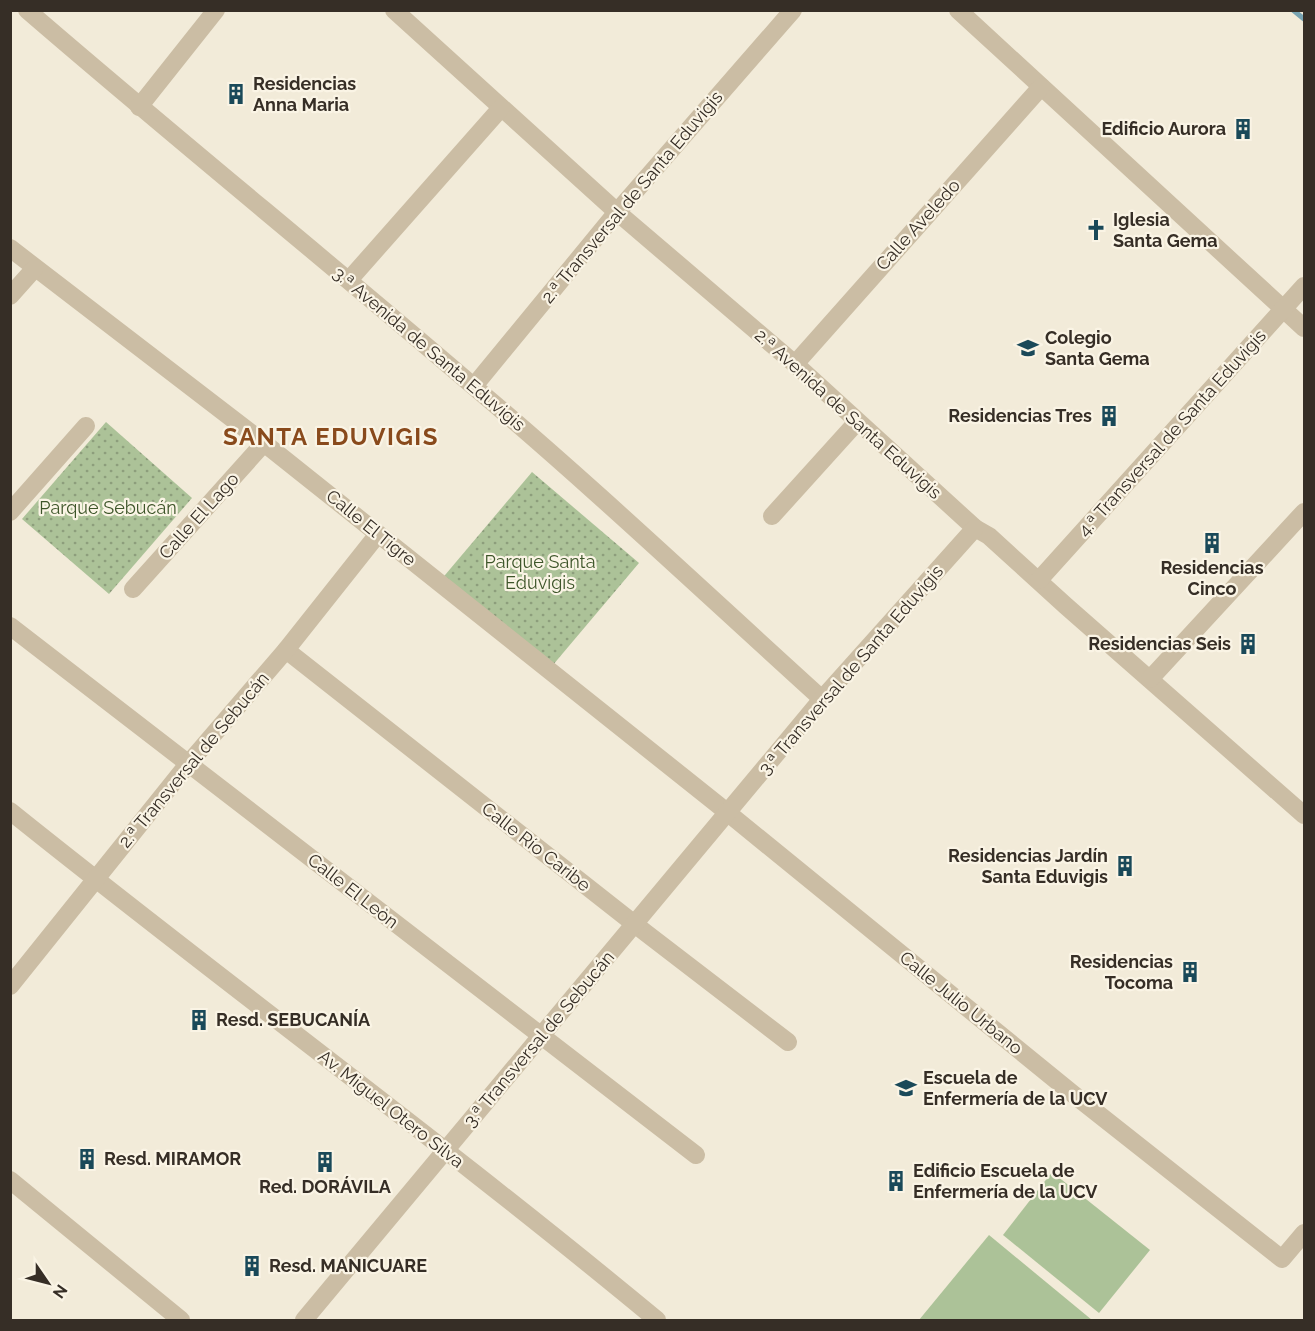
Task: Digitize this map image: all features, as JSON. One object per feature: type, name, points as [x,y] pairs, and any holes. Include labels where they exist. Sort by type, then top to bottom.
[{"type":"street","name":"3.ª Avenida de Santa Eduvigis","points":[[27,10],[139,107],[474,386],[588,486],[822,699]]},
{"type":"street","points":[[139,107],[216,10]]},
{"type":"street","name":"2.ª Avenida de Santa Eduvigis","points":[[394,10],[617,212],[795,364],[975,528],[989,536],[1305,815]]},
{"type":"street","name":"2.ª Transversal de Santa Eduvigis","points":[[474,386],[617,212],[793,10]]},
{"type":"street","points":[[958,10],[1305,328]]},
{"type":"street","name":"Calle Aveledo","points":[[795,364],[1041,87]]},
{"type":"street","points":[[349,280],[501,108]]},
{"type":"street","name":"Calle El Tigre","points":[[10,248],[264,443],[728,813]]},
{"type":"street","points":[[10,296],[35,267]]},
{"type":"street","name":"4.ª Transversal de Santa Eduvigis","points":[[1039,580],[1305,286]]},
{"type":"street","points":[[772,516],[857,422]]},
{"type":"street","points":[[10,512],[86,426]]},
{"type":"street","name":"Calle El Lago","points":[[133,589],[264,443]]},
{"type":"street","points":[[1150,679],[1305,512]]},
{"type":"street","name":"3.ª Transversal de Santa Eduvigis","points":[[728,813],[822,699],[975,528]]},
{"type":"street","name":"2.ª Transversal de Sebucán","points":[[10,986],[188,764],[286,650],[378,534]]},
{"type":"street","name":"Calle El Leòn","points":[[10,626],[696,1155]]},
{"type":"street","name":"Calle Río Caribe","points":[[286,650],[788,1042]]},
{"type":"street","name":"Av. Miguel Otero Silva","points":[[10,811],[657,1320]]},
{"type":"street","name":"3.ª Transversal de Sebucán","points":[[304,1320],[728,813]]},
{"type":"street","name":"Calle Julio Urbano","points":[[728,813],[1073,1094],[1282,1259],[1305,1233]]},
{"type":"street","points":[[10,1180],[181,1320]]},
{"type":"green space","name":"Parque Sebucán","points":[[106,422],[192,498],[109,594],[22,519]]},
{"type":"green space","name":"Parque Santa Eduvigis","points":[[532,472],[639,563],[547,672],[440,581]]},
{"type":"green space","points":[[1052,1172],[1150,1250],[1099,1313],[1003,1235]]},
{"type":"green space","points":[[989,1235],[1092,1320],[919,1320]]},
{"type":"waterway","points":[[1293,10],[1304,19]]},
{"type":"place","name":"Residencias Anna Maria","points":[[236,94]]},
{"type":"place","name":"Edificio Aurora","points":[[1243,129]]},
{"type":"place","name":"Iglesia Santa Gema","points":[[1096,230]]},
{"type":"place","name":"Colegio Santa Gema","points":[[1028,348]]},
{"type":"place","name":"Residencias Tres","points":[[1109,416]]},
{"type":"place","name":"Residencias Cinco","points":[[1212,543]]},
{"type":"place","name":"Residencias Seis","points":[[1248,644]]},
{"type":"place","name":"Residencias Jardín Santa Eduvigis","points":[[1125,866]]},
{"type":"place","name":"Residencias Tocoma","points":[[1190,972]]},
{"type":"place","name":"Resd. SEBUCANÍA","points":[[199,1020]]},
{"type":"place","name":"Escuela de Enfermería de la UCV","points":[[906,1088]]},
{"type":"place","name":"Resd. MIRAMOR","points":[[87,1159]]},
{"type":"place","name":"Red. DORÁVILA","points":[[325,1162]]},
{"type":"place","name":"Edificio Escuela de Enfermería de la UCV","points":[[896,1181]]},
{"type":"place","name":"Resd. MANICUARE","points":[[252,1266]]},
{"type":"district","name":"SANTA EDUVIGIS","points":[[331,437]]}]
